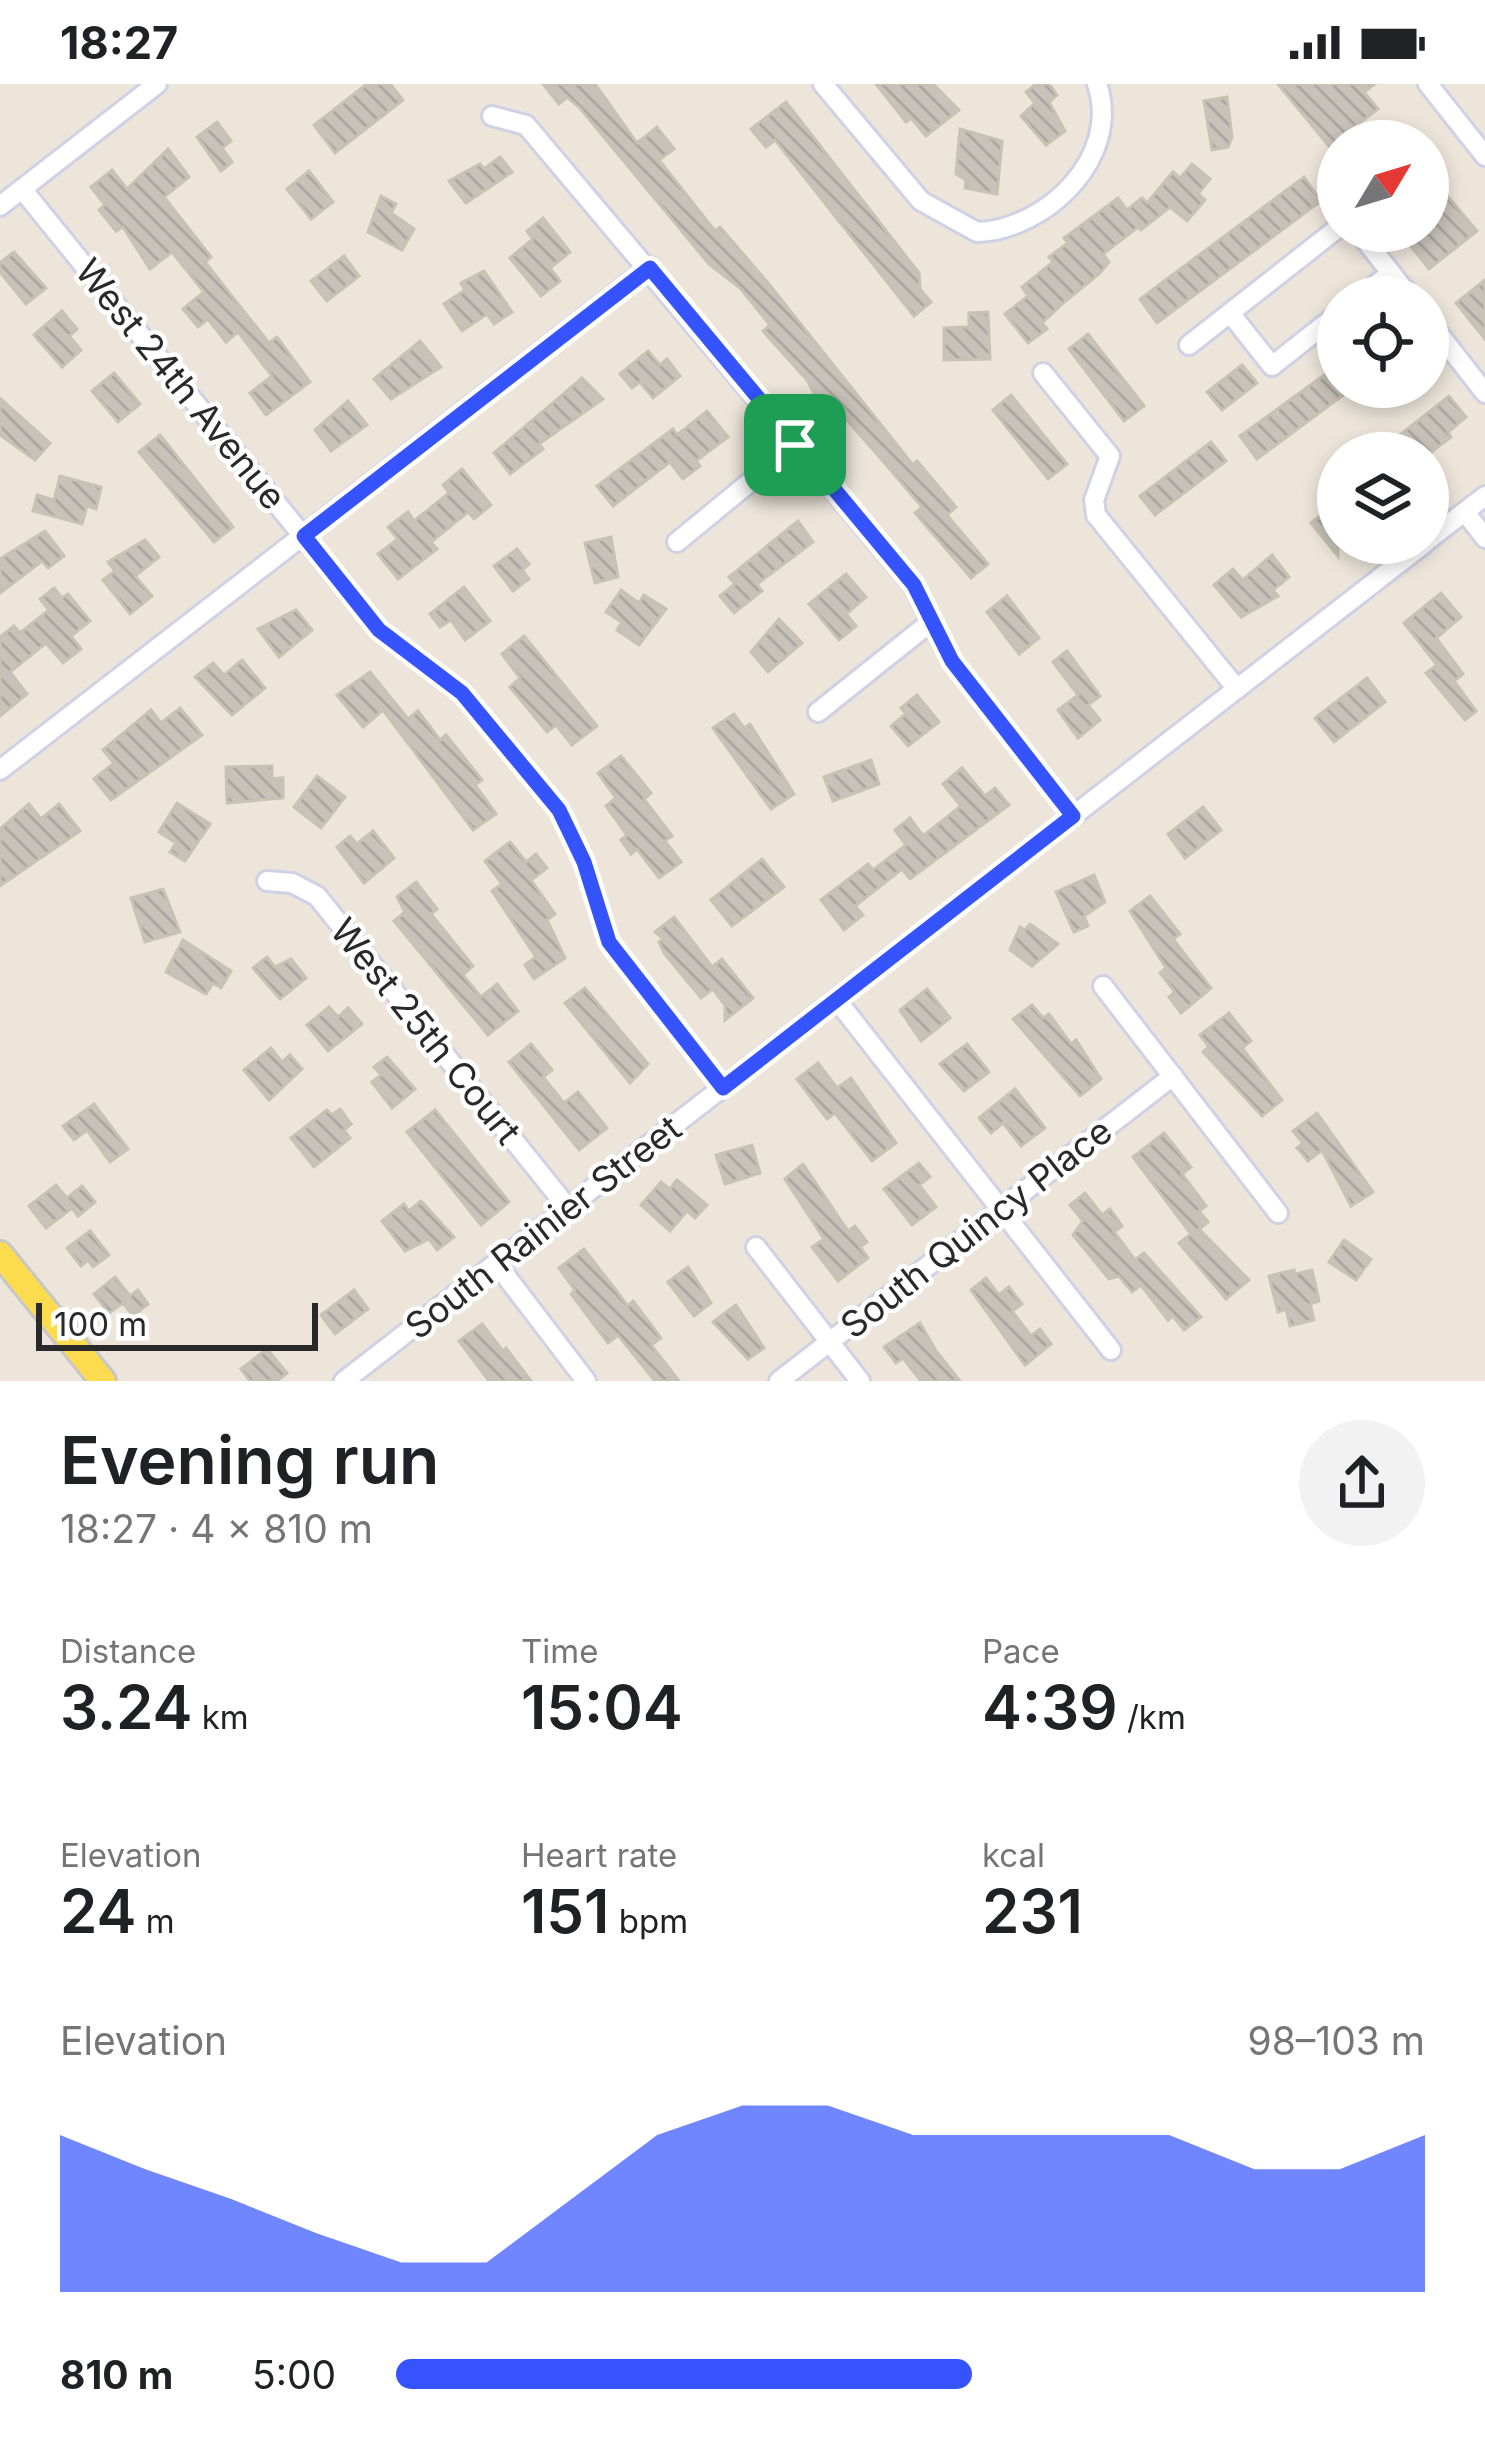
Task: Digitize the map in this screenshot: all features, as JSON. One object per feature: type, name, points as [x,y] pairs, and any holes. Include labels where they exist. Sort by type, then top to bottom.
[{"type":"main road","points":[[0,1254],[103,1381]]},
{"type":"street","points":[[0,206],[157,84]]},
{"type":"street","points":[[823,84],[921,201],[976,232],[1018,224],[1080,177],[1105,130],[1097,84]]},
{"type":"street","points":[[1428,84],[1485,156]]},
{"type":"street","points":[[492,116],[526,124],[914,585],[952,661],[1073,816]]},
{"type":"street","name":"West 24th Avenue","points":[[22,189],[379,630],[462,693],[559,810],[584,862],[609,942],[723,1088]]},
{"type":"street","points":[[1189,345],[1317,245]]},
{"type":"street","points":[[1374,252],[1393,276]]},
{"type":"street","points":[[0,770],[650,268]]},
{"type":"street","points":[[1387,276],[1391,273]]},
{"type":"street","points":[[1230,313],[1271,366],[1317,330]]},
{"type":"street","points":[[1449,347],[1485,393]]},
{"type":"street","points":[[1043,373],[1109,455],[1094,500],[1096,514],[1237,689]]},
{"type":"street","points":[[677,542],[795,445]]},
{"type":"street","name":"South Rainier Street","points":[[1449,524],[1485,496]]},
{"type":"street","points":[[1465,512],[1485,538]]},
{"type":"street","name":"South Rainier Street","points":[[344,1381],[1398,564]]},
{"type":"street","points":[[818,712],[932,622]]},
{"type":"street","name":"West 25th Court","points":[[267,881],[292,884],[316,896],[568,1208]]},
{"type":"street","points":[[1103,986],[1279,1213]]},
{"type":"street","points":[[836,999],[1111,1350]]},
{"type":"street","name":"South Quincy Place","points":[[778,1381],[1172,1076]]},
{"type":"street","points":[[756,1247],[860,1381]]},
{"type":"street","points":[[496,1263],[586,1381]]},
{"type":"building","points":[[367,84],[390,84],[403,100],[335,153],[314,125]]},
{"type":"building","points":[[543,84],[595,84],[637,143],[657,127],[674,149],[659,160],[715,231],[720,227],[768,283],[913,465],[917,461],[956,507],[947,515],[988,564],[971,578],[915,513],[922,507],[841,413],[832,421],[807,380],[763,331],[770,325],[740,288],[709,264],[579,107],[567,97],[559,104]]},
{"type":"building","points":[[876,84],[933,84],[959,110],[926,136],[911,118],[906,122]]},
{"type":"building","points":[[1036,84],[1049,84],[1057,95],[1049,102],[1065,131],[1046,145],[1021,116],[1035,103],[1026,92]]},
{"type":"building","points":[[1278,84],[1375,84],[1364,92],[1378,109],[1363,120],[1317,120],[1317,131]]},
{"type":"building","points":[[1227,97],[1232,137],[1228,147],[1212,150],[1204,101]]},
{"type":"building","points":[[786,102],[919,273],[920,289],[931,302],[914,316],[775,140],[766,147],[751,129]]},
{"type":"building","points":[[217,122],[231,141],[222,148],[232,162],[221,171],[197,137]]},
{"type":"building","points":[[960,129],[1002,141],[997,194],[965,188],[966,180],[956,174]]},
{"type":"building","points":[[168,149],[189,177],[164,197],[211,257],[205,262],[269,343],[277,337],[310,382],[266,415],[250,393],[272,376],[238,332],[226,342],[208,319],[198,327],[183,309],[204,292],[172,252],[150,269],[123,227],[116,231],[99,210],[105,205],[91,187],[112,170],[127,189]]},
{"type":"building","points":[[500,157],[512,172],[466,203],[449,181],[480,164],[484,169]]},
{"type":"building","points":[[1192,164],[1210,179],[1198,194],[1205,200],[1187,221],[1170,207],[1141,230],[1138,227],[1103,254],[1109,262],[1100,273],[1042,323],[1047,329],[1028,343],[1005,314],[1028,296],[1022,287],[1053,262],[1049,257],[1068,243],[1064,238],[1118,198],[1127,210],[1142,198],[1147,203],[1173,172],[1180,178]]},
{"type":"building","points":[[309,171],[333,202],[311,219],[287,189]]},
{"type":"building","points":[[1304,177],[1317,195],[1317,204],[1157,323],[1140,299]]},
{"type":"building","points":[[381,196],[396,204],[391,213],[414,229],[402,250],[368,232]]},
{"type":"building","points":[[1449,198],[1477,231],[1429,269],[1415,252],[1449,252]]},
{"type":"building","points":[[543,218],[570,252],[550,268],[560,281],[541,296],[510,258],[533,239],[527,231]]},
{"type":"building","points":[[14,252],[46,288],[26,304],[0,272],[0,263]]},
{"type":"building","points":[[344,256],[359,276],[327,301],[311,281]]},
{"type":"building","points":[[484,271],[512,312],[494,324],[487,314],[462,331],[444,304],[465,290],[461,283]]},
{"type":"building","points":[[1485,280],[1485,339],[1456,303]]},
{"type":"building","points":[[62,311],[77,329],[69,336],[81,350],[62,367],[34,335]]},
{"type":"building","points":[[988,312],[990,359],[944,360],[944,328],[969,327],[969,313]]},
{"type":"building","points":[[1088,334],[1144,406],[1124,421],[1069,349]]},
{"type":"building","points":[[420,341],[441,367],[391,399],[374,379]]},
{"type":"building","points":[[648,351],[660,365],[667,359],[680,376],[653,398],[640,382],[632,388],[620,374]]},
{"type":"building","points":[[1242,365],[1257,383],[1222,410],[1207,392]]},
{"type":"building","points":[[114,373],[140,404],[118,422],[92,391]]},
{"type":"building","points":[[582,378],[603,399],[539,444],[543,449],[510,474],[494,453]]},
{"type":"building","points":[[1317,380],[1317,408],[1326,408],[1257,459],[1240,436]]},
{"type":"building","points":[[1011,395],[1067,464],[1048,479],[993,410]]},
{"type":"building","points":[[1449,396],[1466,417],[1448,432],[1404,432],[1434,408],[1449,408]]},
{"type":"building","points":[[0,398],[50,443],[35,460],[0,435]]},
{"type":"building","points":[[348,401],[367,425],[331,451],[315,430]]},
{"type":"building","points":[[707,411],[728,437],[696,461],[700,466],[683,479],[670,462],[613,506],[597,486],[673,429],[677,435]]},
{"type":"building","points":[[160,435],[233,527],[214,542],[139,452]]},
{"type":"building","points":[[1211,442],[1226,461],[1155,515],[1140,496]]},
{"type":"building","points":[[462,469],[491,505],[474,519],[468,512],[431,542],[437,549],[398,579],[378,554],[398,539],[388,527],[408,512],[414,521],[449,493],[443,485]]},
{"type":"building","points":[[60,476],[101,487],[96,509],[87,506],[82,524],[33,511],[37,495],[54,500]]},
{"type":"building","points":[[798,521],[813,542],[757,584],[762,591],[734,613],[720,596],[735,584],[729,577]]},
{"type":"building","points":[[45,531],[64,556],[48,568],[42,561],[0,593],[0,559]]},
{"type":"building","points":[[611,537],[618,577],[595,583],[585,543]]},
{"type":"building","points":[[145,540],[159,557],[135,576],[152,596],[130,614],[103,580],[115,571],[108,562]]},
{"type":"building","points":[[517,549],[529,564],[522,570],[529,579],[513,591],[494,566]]},
{"type":"building","points":[[1272,555],[1289,577],[1273,590],[1278,596],[1241,617],[1214,585],[1233,569],[1243,580]]},
{"type":"building","points":[[846,574],[866,597],[846,614],[856,626],[839,640],[809,604]]},
{"type":"building","points":[[464,587],[490,621],[465,640],[451,620],[440,627],[430,614]]},
{"type":"building","points":[[54,588],[62,598],[68,594],[90,621],[71,636],[81,649],[63,663],[46,643],[10,672],[27,694],[0,716],[0,637],[14,626],[20,633],[49,610],[40,599]]},
{"type":"building","points":[[621,590],[639,603],[644,595],[666,609],[639,645],[617,630],[622,622],[606,612]]},
{"type":"building","points":[[1441,593],[1461,617],[1436,638],[1463,674],[1454,681],[1476,711],[1465,720],[1426,673],[1437,665],[1404,623]]},
{"type":"building","points":[[1007,596],[1039,638],[1019,654],[987,612]]},
{"type":"building","points":[[296,610],[312,630],[279,657],[258,629]]},
{"type":"building","points":[[779,619],[802,643],[768,672],[751,652]]},
{"type":"building","points":[[524,636],[597,726],[572,745],[556,725],[547,732],[510,687],[520,678],[502,654]]},
{"type":"building","points":[[1067,651],[1100,696],[1088,705],[1100,720],[1078,738],[1058,710],[1078,695],[1053,662]]},
{"type":"building","points":[[242,660],[265,688],[232,715],[195,677],[213,663],[224,675]]},
{"type":"building","points":[[370,672],[408,719],[418,711],[440,740],[446,735],[482,780],[475,785],[496,814],[473,830],[383,710],[363,727],[337,695]]},
{"type":"building","points":[[1367,678],[1385,702],[1334,742],[1315,718]]},
{"type":"building","points":[[917,695],[939,722],[908,746],[891,726],[906,714],[901,708]]},
{"type":"building","points":[[180,708],[202,735],[111,800],[94,779],[114,763],[103,750],[151,710],[161,723]]},
{"type":"building","points":[[734,714],[744,728],[750,724],[794,794],[771,809],[713,728]]},
{"type":"building","points":[[621,756],[651,793],[644,799],[672,836],[665,841],[681,862],[659,878],[637,849],[631,854],[621,840],[627,835],[606,806],[616,798],[598,773]]},
{"type":"building","points":[[871,760],[879,784],[833,801],[824,777]]},
{"type":"building","points":[[272,766],[272,779],[283,778],[283,798],[227,803],[226,767]]},
{"type":"building","points":[[962,768],[985,796],[995,788],[1009,805],[910,879],[902,869],[855,906],[863,915],[844,930],[821,900],[868,864],[873,870],[906,845],[895,830],[910,818],[923,836],[961,806],[943,784]]},
{"type":"building","points":[[317,776],[345,797],[321,828],[294,807]]},
{"type":"building","points":[[177,803],[210,824],[185,861],[170,852],[176,843],[159,832]]},
{"type":"building","points":[[29,804],[41,819],[59,804],[80,831],[0,886],[0,829]]},
{"type":"building","points":[[1203,807],[1221,830],[1185,858],[1168,834]]},
{"type":"building","points":[[373,831],[394,858],[364,883],[337,847],[350,836],[357,844]]},
{"type":"building","points":[[510,842],[526,862],[536,854],[547,868],[531,880],[555,914],[547,920],[565,958],[534,979],[525,965],[536,957],[492,891],[502,884],[485,861]]},
{"type":"building","points":[[762,859],[784,887],[732,926],[711,900]]},
{"type":"building","points":[[1094,875],[1105,902],[1084,916],[1088,926],[1074,932],[1056,892]]},
{"type":"building","points":[[416,882],[437,909],[431,914],[473,966],[463,975],[481,997],[497,984],[518,1011],[488,1035],[394,921],[405,912],[397,897]]},
{"type":"building","points":[[163,889],[180,932],[145,942],[131,898]]},
{"type":"building","points":[[1150,896],[1180,934],[1173,939],[1211,988],[1181,1013],[1169,997],[1175,992],[1160,973],[1166,968],[1130,911]]},
{"type":"building","points":[[674,917],[712,967],[722,959],[753,998],[725,1020],[725,1005],[713,989],[701,998],[664,953],[659,942],[664,939],[655,932]]},
{"type":"building","points":[[1030,924],[1058,944],[1032,966],[1010,950],[1020,927],[1025,930]]},
{"type":"building","points":[[183,940],[231,971],[221,988],[213,983],[206,994],[166,972]]},
{"type":"building","points":[[267,957],[275,967],[291,959],[306,978],[280,999],[253,968]]},
{"type":"building","points":[[585,988],[648,1064],[630,1083],[565,1003]]},
{"type":"building","points":[[927,989],[950,1018],[921,1041],[900,1010]]},
{"type":"building","points":[[1032,1005],[1043,1018],[1049,1014],[1071,1044],[1076,1040],[1101,1079],[1080,1096],[1013,1019]]},
{"type":"building","points":[[329,1007],[338,1017],[348,1008],[362,1024],[328,1051],[307,1025]]},
{"type":"building","points":[[1229,1013],[1251,1041],[1242,1048],[1282,1100],[1262,1116],[1203,1052],[1209,1047],[1200,1035]]},
{"type":"building","points":[[531,1044],[552,1070],[543,1077],[564,1103],[578,1092],[607,1128],[579,1150],[509,1062]]},
{"type":"building","points":[[967,1044],[989,1072],[964,1091],[940,1064]]},
{"type":"building","points":[[271,1048],[282,1062],[290,1055],[302,1069],[269,1100],[244,1070]]},
{"type":"building","points":[[387,1057],[415,1089],[392,1108],[372,1082],[381,1075],[374,1067]]},
{"type":"building","points":[[818,1063],[837,1088],[851,1078],[896,1143],[872,1161],[835,1113],[827,1119],[797,1079]]},
{"type":"building","points":[[1015,1089],[1045,1128],[1021,1146],[1003,1123],[991,1133],[979,1118]]},
{"type":"building","points":[[94,1104],[128,1149],[110,1162],[87,1130],[74,1140],[63,1126]]},
{"type":"building","points":[[340,1109],[351,1124],[344,1130],[350,1138],[314,1167],[291,1138],[327,1110],[332,1115]]},
{"type":"building","points":[[435,1110],[509,1202],[481,1225],[407,1132]]},
{"type":"building","points":[[1317,1113],[1373,1192],[1351,1206],[1322,1150],[1308,1161],[1297,1148],[1303,1143],[1293,1131]]},
{"type":"building","points":[[1164,1133],[1191,1167],[1182,1174],[1206,1206],[1199,1211],[1208,1222],[1199,1229],[1249,1280],[1226,1299],[1179,1243],[1191,1234],[1133,1157]]},
{"type":"building","points":[[752,1145],[760,1173],[725,1184],[716,1155]]},
{"type":"building","points":[[919,1163],[930,1177],[919,1185],[936,1207],[912,1225],[884,1189]]},
{"type":"building","points":[[803,1164],[848,1231],[855,1226],[867,1242],[860,1247],[868,1258],[838,1281],[812,1247],[824,1239],[785,1179]]},
{"type":"building","points":[[677,1180],[707,1205],[695,1218],[687,1211],[670,1231],[641,1205],[661,1182],[670,1189]]},
{"type":"building","points":[[56,1185],[67,1198],[82,1186],[95,1202],[78,1216],[72,1208],[46,1228],[29,1206]]},
{"type":"building","points":[[1085,1193],[1102,1215],[1110,1209],[1122,1226],[1114,1232],[1135,1260],[1144,1253],[1201,1317],[1184,1330],[1173,1316],[1168,1320],[1141,1285],[1132,1292],[1119,1276],[1109,1279],[1073,1235],[1083,1221],[1070,1205]]},
{"type":"building","points":[[421,1201],[454,1237],[437,1250],[429,1239],[405,1251],[382,1221],[404,1204],[409,1211]]},
{"type":"building","points":[[90,1231],[109,1255],[93,1267],[88,1260],[81,1266],[67,1248]]},
{"type":"building","points":[[1344,1240],[1371,1259],[1356,1280],[1329,1262]]},
{"type":"building","points":[[584,1249],[628,1306],[633,1301],[661,1338],[651,1345],[679,1381],[655,1381],[618,1335],[608,1343],[571,1294],[575,1290],[559,1268]]},
{"type":"building","points":[[688,1267],[711,1303],[694,1316],[668,1282]]},
{"type":"building","points":[[1294,1270],[1295,1274],[1312,1270],[1319,1301],[1310,1304],[1314,1320],[1290,1326],[1286,1309],[1278,1312],[1269,1276]]},
{"type":"building","points":[[115,1277],[130,1296],[138,1290],[148,1304],[133,1316],[123,1303],[109,1313],[94,1294]]},
{"type":"building","points":[[986,1278],[999,1295],[1009,1287],[1022,1304],[1012,1311],[1031,1336],[1040,1329],[1051,1344],[1025,1365],[971,1290]]},
{"type":"building","points":[[354,1290],[368,1309],[335,1334],[321,1315]]},
{"type":"building","points":[[736,1305],[764,1348],[748,1359],[713,1322]]},
{"type":"building","points":[[920,1323],[960,1381],[921,1381],[903,1358],[896,1363],[884,1347]]},
{"type":"building","points":[[482,1324],[531,1381],[489,1381],[459,1341]]},
{"type":"building","points":[[267,1349],[287,1373],[277,1381],[250,1381],[241,1369]]},
{"type":"route","points":[[650,268],[795,445],[914,585],[952,661],[1073,816],[723,1088],[609,942],[575,837],[559,810],[462,693],[412,660],[379,630],[304,536],[650,268]]}]
